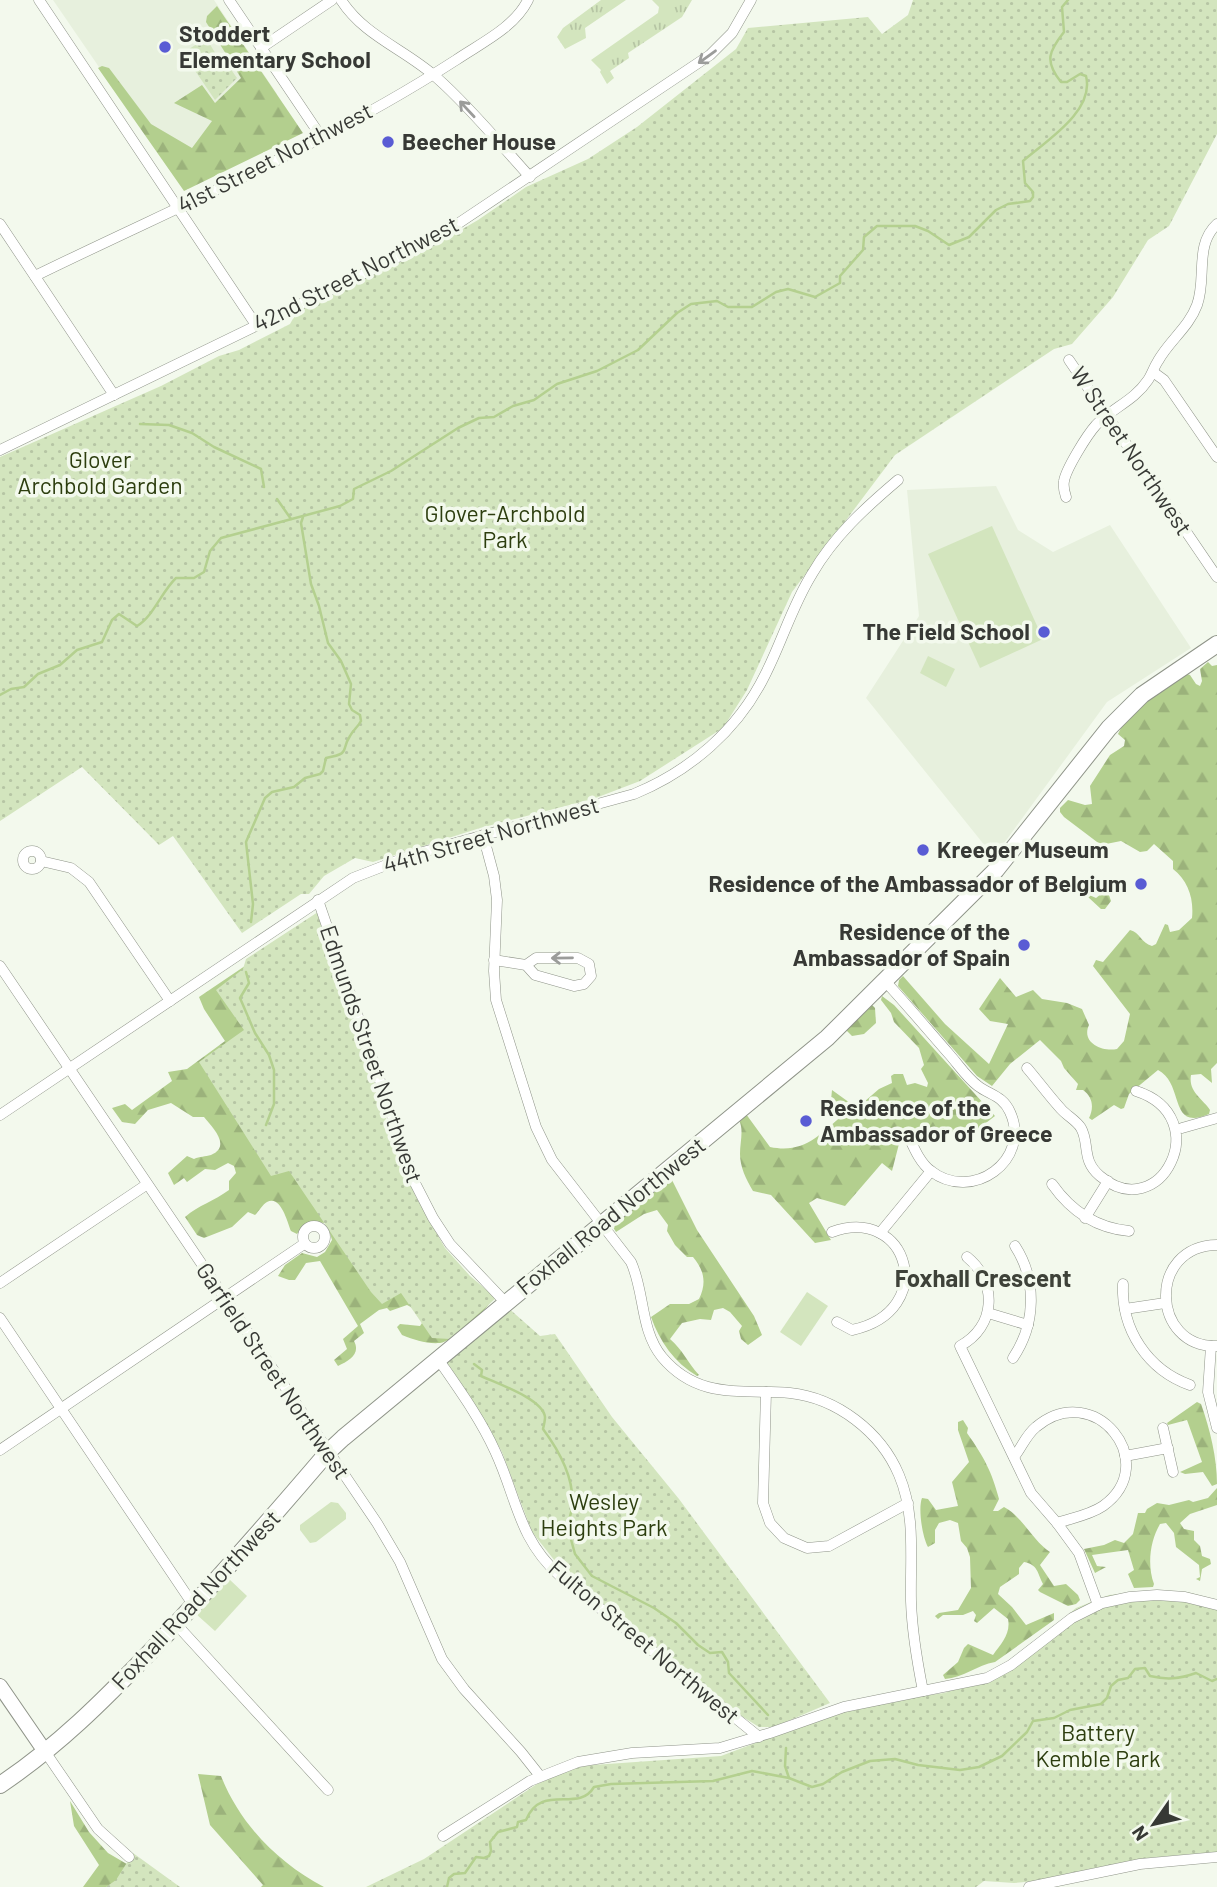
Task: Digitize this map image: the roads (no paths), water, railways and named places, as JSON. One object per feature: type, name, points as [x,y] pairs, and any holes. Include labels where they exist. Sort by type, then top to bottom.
[{"type":"main road","name":"Foxhall Road Northwest","points":[[0,1785],[46,1753],[101,1702],[249,1546],[328,1452],[810,1053],[1005,859],[1121,714],[1142,695],[1217,644]]},
{"type":"street","points":[[39,0],[257,325]]},
{"type":"street","points":[[229,0],[323,138]]},
{"type":"street","points":[[261,48],[332,0]]},
{"type":"street","points":[[341,0],[369,32],[433,75],[530,177]]},
{"type":"street","name":"41st Street Northwest","points":[[35,276],[323,138],[433,75],[507,26],[518,16],[528,0]]},
{"type":"street","name":"42nd Street Northwest","points":[[0,450],[426,244],[710,55],[732,33],[750,2]]},
{"type":"street","points":[[0,224],[114,395]]},
{"type":"street","points":[[1066,497],[1066,474],[1096,426],[1134,397],[1153,372],[1157,362],[1182,332],[1198,304],[1202,252],[1206,237],[1217,224]]},
{"type":"street","name":"W Street Northwest","points":[[1069,360],[1217,577]]},
{"type":"street","points":[[1153,372],[1164,380],[1217,457]]},
{"type":"street","name":"44th Street Northwest","points":[[0,1115],[353,878],[387,863],[634,794],[669,776],[705,752],[734,723],[759,687],[796,601],[823,557],[859,514],[898,480]]},
{"type":"street","points":[[483,835],[494,876],[497,900],[498,926],[494,960],[499,1013],[539,1135],[560,1171],[631,1262],[654,1345],[682,1376],[707,1388],[722,1391],[795,1394],[824,1402],[860,1424],[877,1440],[891,1460],[901,1478],[908,1503],[912,1612],[923,1691]]},
{"type":"street","points":[[41,861],[71,868],[89,882],[170,1001]]},
{"type":"street","name":"Edmunds Street Northwest","points":[[318,900],[415,1183],[450,1244],[506,1303]]},
{"type":"street","points":[[494,960],[526,965],[535,975],[574,986],[584,985],[591,976],[589,964],[578,958],[537,958],[526,965]]},
{"type":"street","name":"Garfield Street Northwest","points":[[0,966],[394,1551],[442,1659],[464,1689],[540,1776]]},
{"type":"street","points":[[885,981],[975,1083],[1004,1102],[1013,1119],[1011,1150],[1002,1164],[978,1181],[947,1180],[931,1171],[921,1160],[908,1135]]},
{"type":"street","points":[[1027,1068],[1064,1112],[1079,1124],[1088,1159],[1096,1172],[1121,1187],[1152,1185],[1163,1179],[1180,1156],[1183,1143],[1182,1128],[1170,1107],[1152,1096],[1136,1091]]},
{"type":"street","points":[[1182,1128],[1217,1118]]},
{"type":"street","points":[[880,1233],[931,1171]]},
{"type":"street","points":[[1085,1218],[1108,1181]]},
{"type":"street","points":[[1052,1184],[1067,1203],[1085,1218],[1108,1228],[1129,1231]]},
{"type":"street","points":[[0,1283],[146,1185]]},
{"type":"street","points":[[832,1231],[857,1226],[880,1233],[894,1245],[904,1264],[905,1283],[898,1302],[882,1319],[855,1329],[849,1329],[837,1322]]},
{"type":"street","points":[[0,1450],[304,1244]]},
{"type":"street","points":[[1013,1358],[1028,1325],[1031,1306],[1029,1277],[1015,1245]]},
{"type":"street","points":[[1216,1421],[1208,1392],[1214,1346],[1193,1340],[1179,1329],[1165,1303],[1168,1279],[1181,1258],[1198,1248],[1217,1245]]},
{"type":"street","points":[[967,1257],[978,1267],[986,1281],[990,1301],[988,1313],[978,1333],[960,1346],[1031,1493],[1079,1553],[1098,1605]]},
{"type":"street","points":[[1123,1284],[1125,1309],[1148,1359],[1171,1377],[1190,1385]]},
{"type":"street","points":[[1125,1309],[1165,1303]]},
{"type":"street","points":[[988,1313],[1028,1325]]},
{"type":"street","points":[[0,1318],[194,1606]]},
{"type":"street","name":"Fulton Street Northwest","points":[[438,1359],[494,1449],[524,1531],[542,1557],[559,1575],[759,1737]]},
{"type":"street","points":[[766,1392],[763,1506],[770,1524],[784,1538],[804,1547],[829,1546],[908,1503]]},
{"type":"street","points":[[1014,1457],[1027,1436],[1038,1425],[1053,1416],[1073,1412],[1093,1415],[1110,1426],[1119,1438],[1125,1456],[1124,1478],[1110,1500],[1095,1511],[1057,1523]]},
{"type":"street","points":[[1163,1428],[1173,1472]]},
{"type":"street","points":[[1125,1456],[1168,1448]]},
{"type":"street","points":[[443,1836],[540,1776],[578,1762],[605,1757],[720,1748],[844,1707],[956,1686],[990,1676],[1011,1665],[1072,1618],[1098,1605],[1130,1597],[1157,1595],[1177,1596],[1217,1605]]},
{"type":"street","points":[[176,1624],[328,1790]]},
{"type":"street","points":[[0,1686],[98,1829],[129,1857]]},
{"type":"street","points":[[1029,1887],[1140,1864],[1217,1857]]},
{"type":"waterway","points":[[0,695],[11,689],[24,687],[38,674],[60,665],[77,650],[102,642],[112,620],[119,614],[137,626],[143,622],[176,578],[194,578],[204,572],[210,551],[221,538],[340,506],[353,499],[354,489],[391,471],[458,428],[479,418],[494,417],[513,406],[534,400],[557,384],[597,371],[638,350],[677,313],[691,304],[717,301],[728,307],[752,307],[776,292],[788,289],[815,297],[840,283],[840,276],[863,250],[864,237],[877,226],[915,226],[949,245],[969,237],[996,210],[1008,204],[1030,201],[1033,192],[1025,183],[1023,161],[1055,135],[1076,113],[1087,89],[1086,76],[1080,74],[1067,82],[1061,82],[1052,68],[1050,56],[1064,32],[1062,7],[1068,0]]},
{"type":"waterway","points":[[140,424],[169,425],[192,433],[214,447],[261,469],[264,487]]},
{"type":"waterway","points":[[277,499],[291,519]]},
{"type":"waterway","points":[[251,922],[253,904],[246,842],[265,798],[272,792],[294,787],[305,778],[320,774],[326,758],[344,751],[347,741],[361,721],[360,715],[352,710],[349,704],[351,684],[341,661],[328,643],[311,584],[301,523],[303,517]]},
{"type":"waterway","points":[[246,972],[249,983],[240,998],[274,1070],[274,1104],[266,1125]]},
{"type":"waterway","points":[[474,1364],[482,1370],[481,1376],[518,1392],[542,1410],[545,1417],[543,1429],[563,1463],[571,1487],[571,1513],[567,1525],[575,1554],[592,1576],[654,1608],[710,1653],[722,1652],[728,1662],[729,1673],[768,1715]]},
{"type":"waterway","points":[[447,1887],[449,1878],[454,1874],[465,1873],[476,1857],[489,1856],[490,1842],[498,1832],[517,1827],[518,1822],[526,1820],[541,1803],[579,1798],[587,1795],[594,1787],[611,1784],[713,1781],[752,1771],[789,1778],[812,1787],[870,1761],[895,1759],[960,1770],[979,1767],[1002,1756],[1027,1732],[1033,1721],[1054,1718],[1070,1710],[1101,1704],[1107,1698],[1111,1686],[1118,1680],[1128,1678],[1135,1669],[1145,1668],[1150,1676],[1162,1678],[1178,1678],[1196,1673],[1212,1681],[1217,1679]]},
{"type":"waterway","points":[[786,1748],[785,1766],[789,1778]]},
{"type":"place","name":"Stoddert Elementary School","points":[[165,47]]},
{"type":"place","name":"Beecher House","points":[[388,142]]},
{"type":"place","name":"The Field School","points":[[1044,632]]},
{"type":"place","name":"Kreeger Museum","points":[[923,850]]},
{"type":"place","name":"Residence of the Ambassador of Belgium","points":[[1141,884]]},
{"type":"place","name":"Residence of the Ambassador of Spain","points":[[1024,945]]},
{"type":"place","name":"Residence of the Ambassador of Greece","points":[[806,1121]]},
{"type":"district","name":"Foxhall Crescent","points":[[983,1279]]},
{"type":"park label","name":"Glover Archbold Garden","points":[[100,473]]},
{"type":"park label","name":"Glover-Archbold Park","points":[[505,527]]},
{"type":"park label","name":"Wesley Heights Park","points":[[604,1515]]},
{"type":"park label","name":"Battery Kemble Park","points":[[1098,1746]]}]
